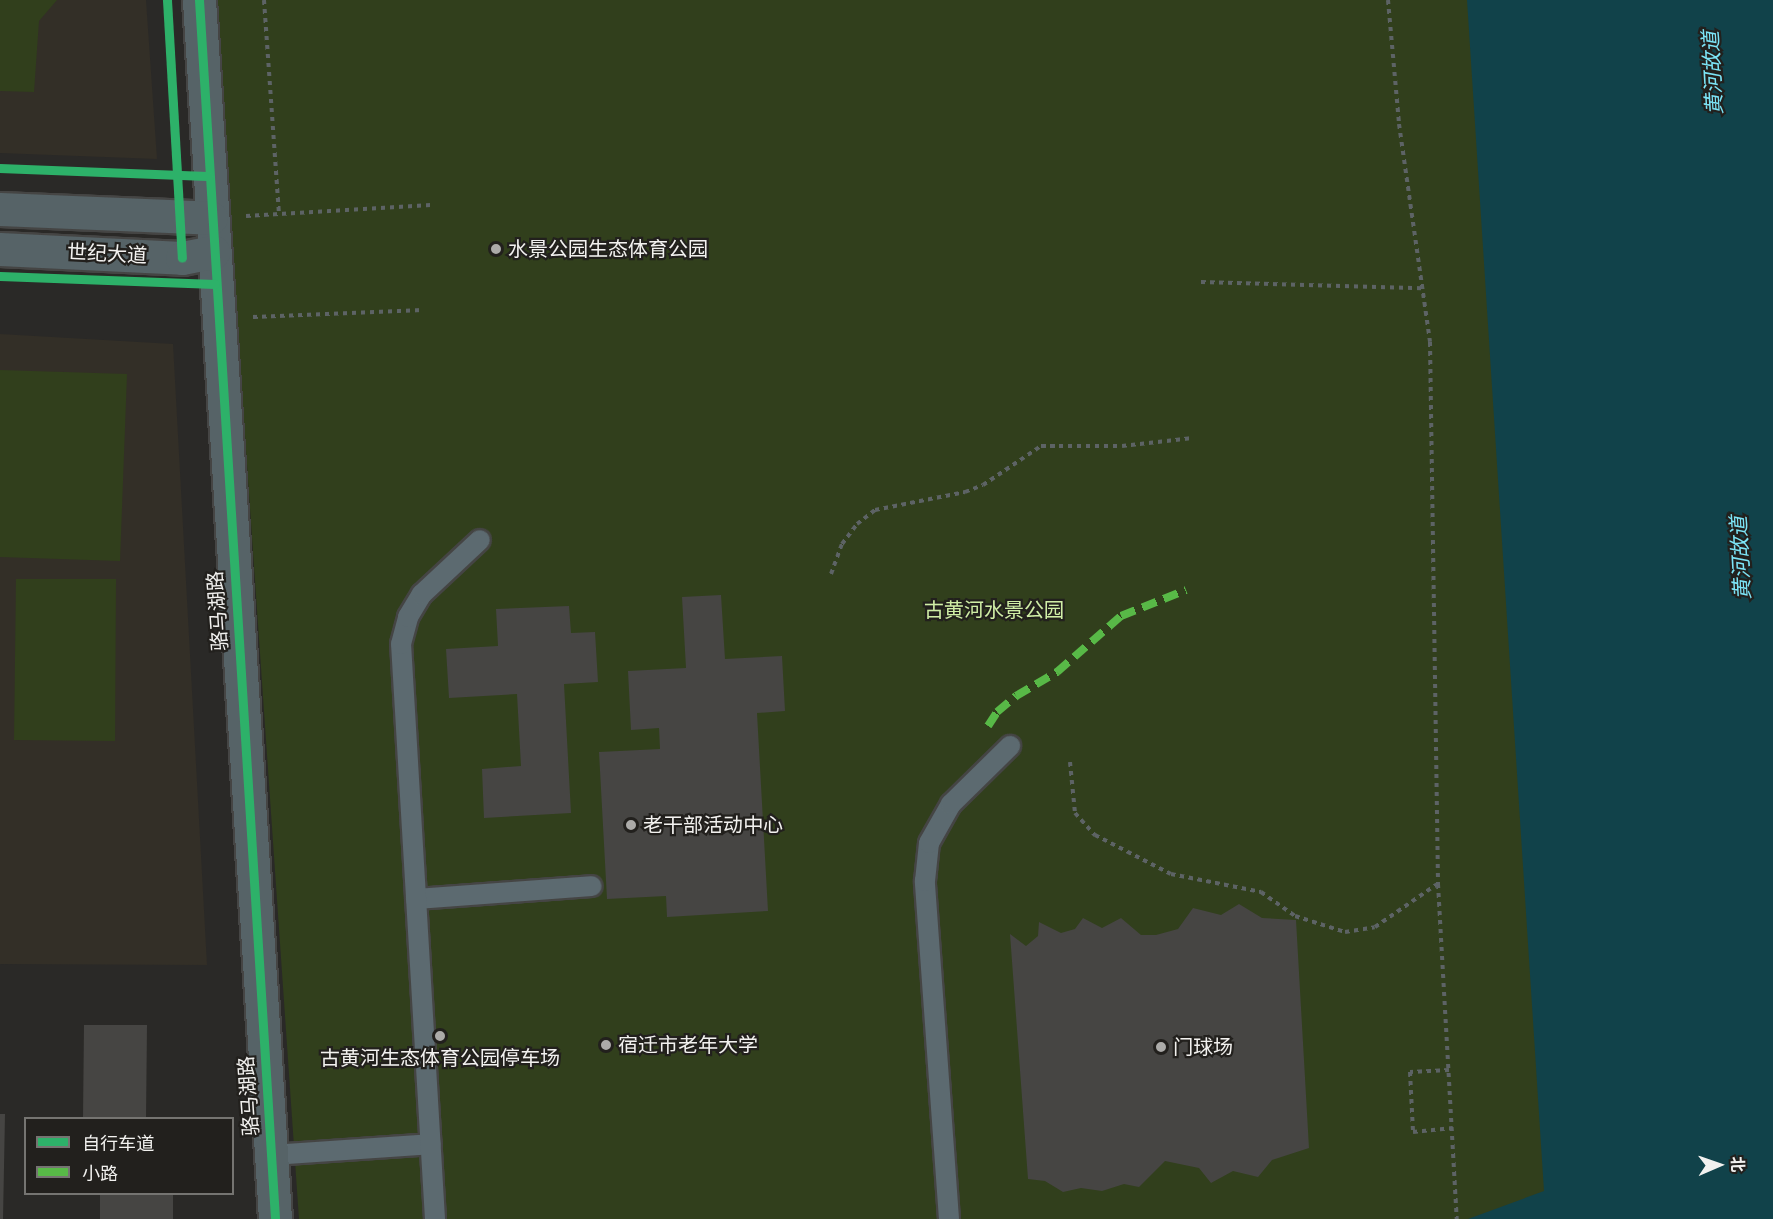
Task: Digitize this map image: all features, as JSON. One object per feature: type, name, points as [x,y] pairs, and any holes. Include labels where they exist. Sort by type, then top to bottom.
[{"type":"street","name":"骆马湖路","points":[[199,0],[275,1219]]},
{"type":"street","name":"世纪大道","points":[[0,209],[211,218]]},
{"type":"street","name":"世纪大道","points":[[0,249],[182,258],[213,252]]},
{"type":"lane","points":[[435,1219],[401,644],[408,617],[422,594],[480,540]]},
{"type":"lane","points":[[949,1219],[924,881],[929,843],[951,804],[1010,746]]},
{"type":"lane","points":[[416,899],[592,886]]},
{"type":"lane","points":[[271,1155],[431,1144]]},
{"type":"path","points":[[264,0],[279,214]]},
{"type":"path","points":[[1388,0],[1399,124],[1430,342],[1438,884],[1457,1219]]},
{"type":"path","points":[[211,218],[431,205]]},
{"type":"path","points":[[1201,282],[1422,288]]},
{"type":"path","points":[[218,319],[423,310]]},
{"type":"path","points":[[831,574],[842,544],[857,524],[875,510],[974,488],[1041,446],[1122,446],[1193,438]]},
{"type":"path","points":[[1070,762],[1075,813],[1095,835],[1171,874],[1261,892],[1294,916],[1345,932],[1375,927],[1438,884]]},
{"type":"path","points":[[1449,1070],[1410,1072],[1413,1132],[1453,1128]]},
{"type":"shaded area","points":[[0,0],[146,0],[157,159],[0,153]]},
{"type":"shaded area","points":[[0,334],[173,344],[207,965],[0,964]]},
{"type":"green space","points":[[0,0],[57,0],[39,21],[34,92],[0,91]]},
{"type":"green space","name":"古黄河水景公园","points":[[215,0],[1773,0],[1773,1219],[299,1219]]},
{"type":"green space","points":[[0,370],[127,374],[120,561],[0,557]]},
{"type":"green space","points":[[16,579],[116,579],[115,741],[14,740]]},
{"type":"water","name":"黄河故道","points":[[1467,0],[1773,0],[1773,1219],[1468,1219],[1544,1191]]},
{"type":"building","points":[[721,595],[725,659],[782,656],[785,711],[757,713],[768,911],[667,917],[666,896],[607,899],[599,752],[660,749],[659,728],[631,730],[628,671],[686,668],[682,597]]},
{"type":"building","points":[[569,606],[571,633],[595,632],[598,682],[564,684],[571,813],[484,818],[482,769],[521,766],[517,694],[449,698],[446,649],[498,646],[496,609]]},
{"type":"building","name":"门球场","points":[[1239,904],[1262,918],[1296,920],[1309,1148],[1272,1160],[1258,1177],[1233,1171],[1211,1183],[1199,1168],[1165,1161],[1139,1187],[1124,1184],[1102,1191],[1081,1188],[1063,1192],[1045,1181],[1028,1179],[1010,934],[1026,946],[1038,936],[1039,922],[1061,933],[1075,929],[1083,918],[1102,928],[1121,918],[1141,935],[1156,935],[1178,929],[1193,908],[1221,915]]},
{"type":"building","points":[[84,1025],[147,1025],[146,1117],[83,1117]]},
{"type":"building","points":[[0,1114],[5,1114],[3,1219],[0,1219]]},
{"type":"building","points":[[100,1195],[173,1195],[173,1219],[100,1219]]},
{"type":"marked path","points":[[988,726],[997,712],[1016,696],[1057,672],[1121,616],[1186,590]]},
{"type":"cycle path","points":[[167,0],[182,258]]},
{"type":"cycle path","points":[[199,0],[275,1219]]},
{"type":"cycle path","points":[[0,168],[209,176]]},
{"type":"cycle path","points":[[0,276],[215,284]]},
{"type":"place","name":"水景公园生态体育公园","points":[[496,249]]},
{"type":"place","name":"老干部活动中心","points":[[631,825]]},
{"type":"place","name":"古黄河生态体育公园停车场","points":[[440,1036]]},
{"type":"place","name":"宿迁市老年大学","points":[[606,1045]]},
{"type":"place","name":"门球场","points":[[1161,1047]]}]
